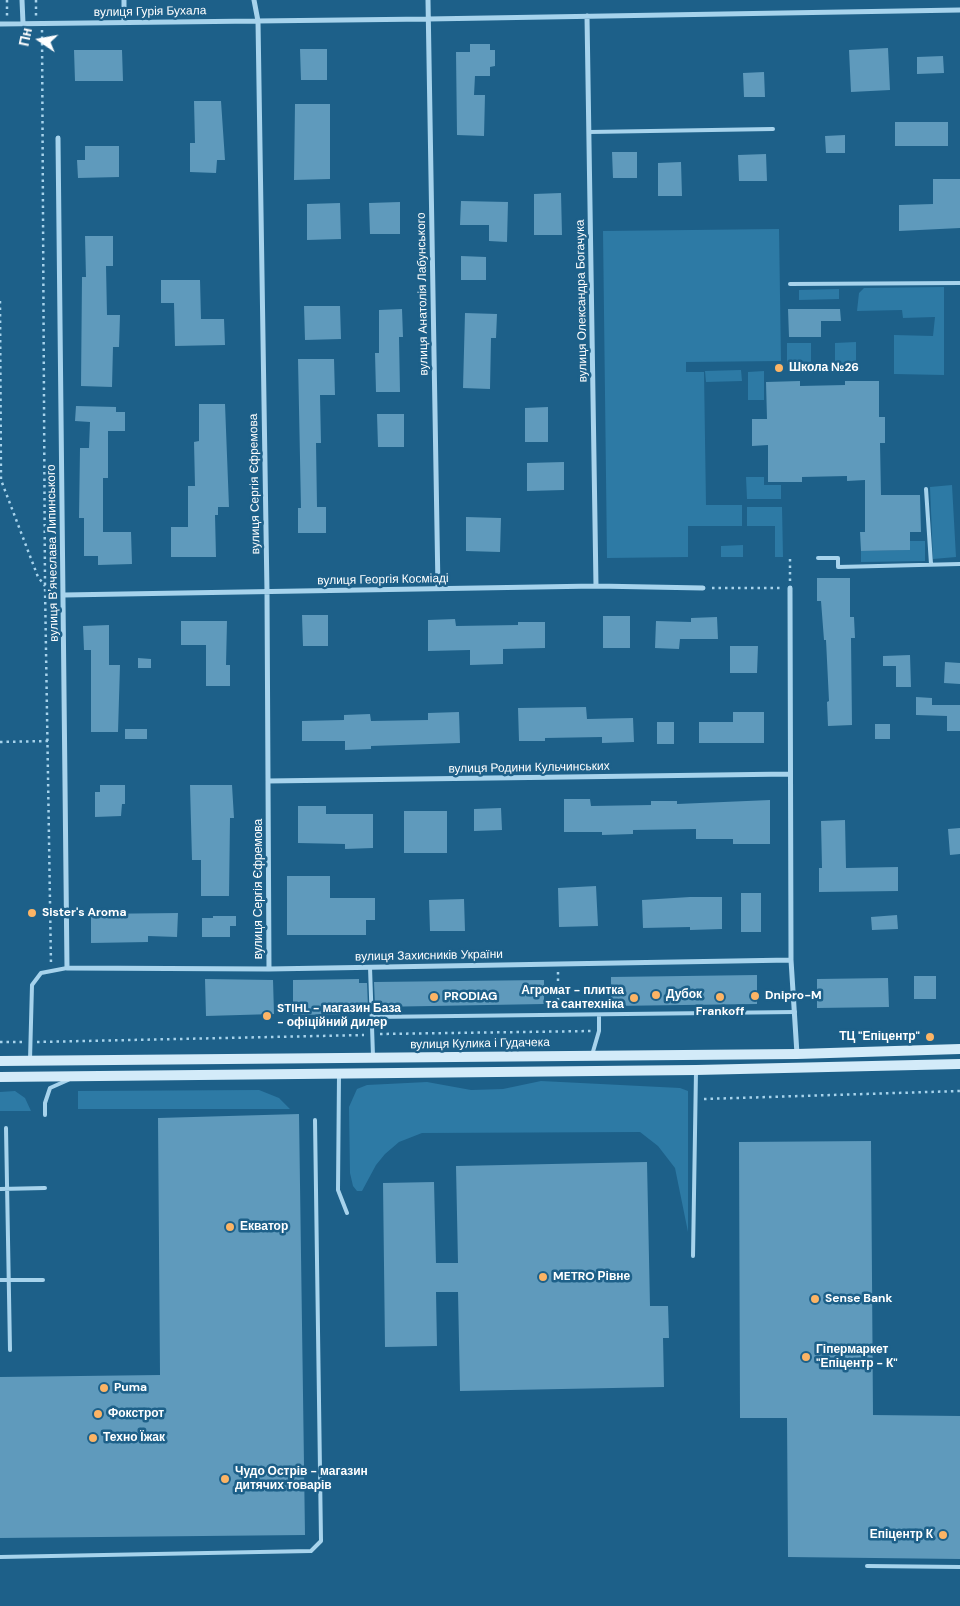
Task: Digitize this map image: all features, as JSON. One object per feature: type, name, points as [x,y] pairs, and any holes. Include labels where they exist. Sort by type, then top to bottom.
[{"type":"main road","name":"вулиця Кулика і Гудачека","points":[[0,1060],[797,1054],[960,1049]]},
{"type":"main road","points":[[0,1078],[696,1070],[960,1064]]},
{"type":"street","points":[[22,0],[22,23]]},
{"type":"street","points":[[124,0],[124,22]]},
{"type":"street","name":"вулиця Сергія Єфремова","points":[[254,0],[258,21],[267,592],[269,969]]},
{"type":"street","name":"вулиця Анатолія Лабунського","points":[[428,0],[438,588]]},
{"type":"street","name":"вулиця Гурія Бухала","points":[[0,24],[960,10]]},
{"type":"street","name":"вулиця Олександра Богачука","points":[[587,16],[596,586]]},
{"type":"street","name":"вулиця Вʼячеслава Липинського","points":[[58,138],[67,968]]},
{"type":"street","name":"вулиця Георгія Косміаді","points":[[64,595],[596,586],[703,588]]},
{"type":"street","points":[[790,588],[791,960],[797,1054]]},
{"type":"street","name":"вулиця Родини Кульчинських","points":[[268,781],[790,774]]},
{"type":"street","name":"вулиця Захисників України","points":[[67,968],[269,969],[791,960]]},
{"type":"lane","points":[[589,132],[773,129]]},
{"type":"lane","points":[[790,284],[960,283]]},
{"type":"lane","points":[[926,489],[931,564]]},
{"type":"lane","points":[[818,558],[838,558],[838,567],[960,564]]},
{"type":"lane","points":[[370,967],[373,1058]]},
{"type":"lane","points":[[30,1060],[32,985],[41,973],[67,968]]},
{"type":"lane","points":[[372,1017],[794,1012]]},
{"type":"lane","points":[[592,1055],[598,1031],[599,1015]]},
{"type":"lane","points":[[693,1256],[696,1070]]},
{"type":"lane","points":[[339,1074],[338,1190],[347,1213]]},
{"type":"lane","points":[[44,1115],[45,1103],[50,1088],[76,1076]]},
{"type":"lane","points":[[0,1557],[311,1551],[321,1540],[314,1120]]},
{"type":"lane","points":[[6,1128],[10,1350]]},
{"type":"lane","points":[[0,1189],[45,1188]]},
{"type":"lane","points":[[0,1280],[43,1280]]},
{"type":"lane","points":[[867,1566],[960,1567]]},
{"type":"path","points":[[7,0],[7,23]]},
{"type":"path","points":[[36,0],[39,23],[51,971]]},
{"type":"path","points":[[0,301],[1,480],[38,577],[46,587]]},
{"type":"path","points":[[703,588],[790,588],[790,559]]},
{"type":"path","points":[[0,742],[48,742]]},
{"type":"path","points":[[558,964],[558,1015]]},
{"type":"path","points":[[0,1042],[598,1031]]},
{"type":"path","points":[[695,1093],[704,1099],[960,1091]]},
{"type":"shaded area","points":[[779,229],[781,361],[686,362],[686,372],[704,372],[706,505],[742,505],[742,526],[688,526],[688,557],[607,558],[603,231]]},
{"type":"shaded area","points":[[944,287],[944,375],[894,374],[894,335],[933,336],[935,317],[903,318],[902,310],[857,311],[859,293],[864,288]]},
{"type":"shaded area","points":[[839,289],[839,299],[799,300],[799,290]]},
{"type":"shaded area","points":[[856,342],[856,363],[835,364],[835,343]]},
{"type":"shaded area","points":[[787,343],[811,343],[811,364],[787,364]]},
{"type":"shaded area","points":[[741,370],[742,381],[706,382],[705,371]]},
{"type":"shaded area","points":[[764,371],[764,400],[748,400],[748,372]]},
{"type":"shaded area","points":[[746,477],[764,477],[764,485],[781,485],[781,499],[747,499]]},
{"type":"shaded area","points":[[952,485],[956,557],[933,559],[930,487]]},
{"type":"shaded area","points":[[747,507],[782,507],[783,557],[775,557],[775,526],[747,526]]},
{"type":"shaded area","points":[[910,541],[925,541],[925,561],[861,562],[861,551],[909,550]]},
{"type":"shaded area","points":[[743,545],[743,557],[721,557],[721,546]]},
{"type":"shaded area","points":[[541,1081],[680,1088],[688,1091],[688,1232],[675,1168],[658,1146],[640,1132],[422,1133],[399,1142],[385,1154],[376,1165],[362,1191],[357,1191],[353,1186],[350,1173],[349,1107],[357,1089],[367,1085],[427,1082],[471,1090],[503,1089]]},
{"type":"shaded area","points":[[259,1090],[279,1098],[290,1109],[78,1109],[78,1091]]},
{"type":"shaded area","points":[[15,1091],[25,1098],[31,1111],[0,1111],[0,1092]]},
{"type":"building","points":[[470,44],[490,44],[490,50],[495,50],[495,66],[490,67],[490,76],[475,76],[474,95],[485,95],[484,136],[457,135],[456,52],[470,52]]},
{"type":"building","points":[[888,48],[890,90],[851,92],[849,50]]},
{"type":"building","points":[[300,49],[327,49],[327,80],[301,80]]},
{"type":"building","points":[[74,50],[122,50],[123,81],[75,81]]},
{"type":"building","points":[[943,56],[944,73],[917,74],[917,57]]},
{"type":"building","points":[[764,72],[765,97],[744,97],[743,73]]},
{"type":"building","points":[[194,101],[221,101],[225,160],[217,160],[216,173],[190,172],[190,143],[195,143]]},
{"type":"building","points":[[295,104],[330,104],[330,179],[294,180]]},
{"type":"building","points":[[895,122],[948,122],[948,146],[895,146]]},
{"type":"building","points":[[845,135],[845,153],[826,153],[825,136]]},
{"type":"building","points":[[85,146],[119,146],[119,177],[78,178],[77,160],[85,160]]},
{"type":"building","points":[[612,152],[637,152],[637,178],[613,178]]},
{"type":"building","points":[[766,154],[767,181],[739,181],[738,155]]},
{"type":"building","points":[[681,162],[682,196],[658,196],[658,163]]},
{"type":"building","points":[[933,179],[960,179],[960,228],[899,231],[899,205],[933,204]]},
{"type":"building","points":[[561,193],[562,235],[534,235],[534,194]]},
{"type":"building","points":[[461,201],[508,202],[507,242],[489,241],[489,225],[460,225]]},
{"type":"building","points":[[400,202],[400,234],[370,234],[369,203]]},
{"type":"building","points":[[340,203],[341,239],[307,240],[307,204]]},
{"type":"building","points":[[85,236],[113,236],[113,266],[106,266],[107,315],[120,315],[119,347],[113,347],[112,387],[81,386],[82,277],[86,277]]},
{"type":"building","points":[[461,256],[486,257],[486,280],[461,280]]},
{"type":"building","points":[[161,280],[200,280],[201,319],[224,319],[225,345],[175,346],[174,303],[161,303]]},
{"type":"building","points":[[304,306],[340,306],[341,339],[305,340]]},
{"type":"building","points":[[402,309],[403,337],[399,337],[400,392],[376,392],[375,353],[379,353],[379,310]]},
{"type":"building","points":[[788,309],[840,309],[841,321],[821,321],[821,337],[789,337]]},
{"type":"building","points":[[465,313],[497,314],[496,338],[491,338],[490,389],[463,388]]},
{"type":"building","points":[[298,359],[334,359],[335,395],[320,395],[321,443],[316,443],[317,507],[326,507],[326,533],[298,533],[298,508],[301,508]]},
{"type":"building","points":[[800,381],[800,386],[845,385],[845,381],[879,381],[879,417],[885,417],[885,443],[880,443],[881,495],[920,495],[921,532],[910,532],[910,550],[861,551],[860,532],[865,532],[865,480],[847,481],[847,476],[802,477],[802,482],[768,482],[768,445],[752,446],[752,419],[767,419],[766,382]]},
{"type":"building","points":[[199,404],[225,404],[229,507],[218,507],[218,515],[215,515],[216,557],[171,557],[171,527],[188,527],[188,486],[195,486],[194,442],[199,441]]},
{"type":"building","points":[[76,406],[116,407],[116,412],[125,412],[125,431],[108,431],[108,478],[103,478],[103,532],[131,532],[132,564],[98,565],[98,556],[84,556],[84,518],[79,518],[80,448],[89,448],[90,422],[75,421]]},
{"type":"building","points":[[548,407],[548,442],[525,442],[525,408]]},
{"type":"building","points":[[377,414],[404,414],[404,447],[378,447]]},
{"type":"building","points":[[564,462],[564,490],[527,491],[527,463]]},
{"type":"building","points":[[466,517],[501,518],[500,552],[466,551]]},
{"type":"building","points":[[817,578],[850,578],[850,617],[854,617],[855,638],[851,638],[852,725],[828,726],[827,702],[829,701],[826,640],[824,640],[821,601],[817,601]]},
{"type":"building","points":[[302,615],[328,615],[328,646],[303,646]]},
{"type":"building","points":[[603,616],[630,616],[630,648],[603,648]]},
{"type":"building","points":[[717,617],[718,639],[680,639],[679,649],[655,648],[656,621],[691,622],[691,618]]},
{"type":"building","points":[[455,619],[456,626],[518,625],[518,622],[545,622],[545,648],[503,649],[503,664],[470,665],[470,650],[428,651],[428,620]]},
{"type":"building","points":[[181,621],[227,621],[226,665],[230,665],[230,686],[206,686],[206,645],[181,645]]},
{"type":"building","points":[[109,625],[109,665],[120,665],[118,732],[91,732],[91,650],[84,650],[83,626]]},
{"type":"building","points":[[730,646],[758,646],[757,673],[730,673]]},
{"type":"building","points":[[910,655],[911,687],[896,687],[896,666],[883,666],[883,656]]},
{"type":"building","points":[[138,658],[151,659],[151,668],[138,668]]},
{"type":"building","points":[[945,662],[960,663],[960,684],[944,683]]},
{"type":"building","points":[[916,697],[932,698],[932,705],[960,705],[960,731],[947,731],[947,716],[916,715]]},
{"type":"building","points":[[586,707],[587,719],[633,718],[634,742],[602,743],[602,737],[545,738],[545,741],[519,741],[518,708]]},
{"type":"building","points":[[459,712],[460,743],[371,746],[371,749],[345,750],[345,741],[302,741],[302,721],[344,720],[344,715],[370,714],[371,721],[428,720],[428,713]]},
{"type":"building","points":[[733,712],[764,712],[764,743],[699,743],[699,722],[733,722]]},
{"type":"building","points":[[657,722],[674,722],[674,744],[657,744]]},
{"type":"building","points":[[875,724],[890,724],[890,739],[875,739]]},
{"type":"building","points":[[125,729],[147,729],[147,739],[125,739]]},
{"type":"building","points":[[100,785],[125,785],[125,804],[122,804],[121,816],[95,817],[95,792],[100,792]]},
{"type":"building","points":[[190,785],[232,785],[234,818],[230,818],[229,896],[201,896],[201,860],[192,860]]},
{"type":"building","points":[[564,799],[590,799],[591,806],[651,805],[651,801],[677,801],[677,804],[770,800],[770,844],[733,844],[733,839],[696,839],[696,829],[633,830],[633,834],[602,835],[602,832],[564,832]]},
{"type":"building","points":[[298,806],[326,806],[326,814],[373,814],[373,848],[345,849],[345,844],[298,843]]},
{"type":"building","points":[[501,808],[502,830],[474,831],[474,809]]},
{"type":"building","points":[[404,811],[447,811],[447,853],[404,853]]},
{"type":"building","points":[[845,820],[846,868],[898,867],[898,891],[819,892],[819,868],[822,868],[821,821]]},
{"type":"building","points":[[960,828],[960,854],[950,855],[948,829]]},
{"type":"building","points":[[287,876],[330,876],[330,898],[375,898],[375,920],[366,920],[366,935],[287,935]]},
{"type":"building","points":[[596,886],[598,926],[559,927],[558,888]]},
{"type":"building","points":[[741,893],[761,893],[761,932],[741,932]]},
{"type":"building","points":[[722,897],[722,929],[690,930],[690,927],[643,928],[642,900]]},
{"type":"building","points":[[464,899],[465,931],[430,931],[429,900]]},
{"type":"building","points":[[178,913],[177,937],[148,936],[148,942],[91,943],[91,914]]},
{"type":"building","points":[[897,915],[898,929],[872,930],[871,917]]},
{"type":"building","points":[[213,916],[236,916],[236,926],[230,926],[230,937],[202,937],[202,918],[213,918]]},
{"type":"building","points":[[757,975],[757,1004],[611,1006],[611,977]]},
{"type":"building","points":[[914,976],[936,976],[936,999],[914,999]]},
{"type":"building","points":[[888,978],[889,1007],[817,1008],[817,979]]},
{"type":"building","points":[[205,979],[273,980],[274,1014],[206,1016]]},
{"type":"building","points":[[359,979],[359,983],[367,983],[368,1007],[359,1007],[359,1014],[293,1015],[293,980]]},
{"type":"building","points":[[544,980],[544,1004],[375,1007],[374,982]]},
{"type":"building","name":"Екватор","points":[[299,1114],[305,1535],[0,1538],[0,1377],[160,1375],[158,1118]]},
{"type":"building","name":"Гіпермаркет \"Епіцентр - К\"","points":[[871,1141],[873,1415],[960,1416],[960,1559],[788,1557],[787,1418],[740,1418],[739,1142]]},
{"type":"building","name":"METRO Рівне","points":[[647,1162],[650,1306],[668,1306],[669,1338],[663,1338],[664,1387],[460,1391],[458,1292],[436,1292],[437,1346],[385,1347],[383,1183],[434,1182],[436,1263],[458,1263],[456,1166]]},
{"type":"place","name":"Школа №26","points":[[779,368]]},
{"type":"place","name":"Sister's Aroma","points":[[32,913]]},
{"type":"place","name":"Дубок","points":[[656,995]]},
{"type":"place","name":"Dnipro-M","points":[[755,996]]},
{"type":"place","name":"PRODIAG","points":[[434,997]]},
{"type":"place","name":"Frankoff","points":[[720,997]]},
{"type":"place","name":"Агромат - плитка та сантехніка","points":[[634,998]]},
{"type":"place","name":"STIHL - магазин База - офіційний дилер","points":[[267,1016]]},
{"type":"place","name":"ТЦ \"Епіцентр\"","points":[[930,1037]]},
{"type":"place","name":"Екватор","points":[[230,1227]]},
{"type":"place","name":"METRO Рівне","points":[[543,1277]]},
{"type":"place","name":"Sense Bank","points":[[815,1299]]},
{"type":"place","name":"Гіпермаркет \"Епіцентр - К\"","points":[[806,1357]]},
{"type":"place","name":"Puma","points":[[104,1388]]},
{"type":"place","name":"Фокстрот","points":[[98,1414]]},
{"type":"place","name":"Техно Їжак","points":[[93,1438]]},
{"type":"place","name":"Чудо Острів - магазин дитячих товарів","points":[[225,1479]]},
{"type":"place","name":"Епіцентр К","points":[[943,1535]]}]
